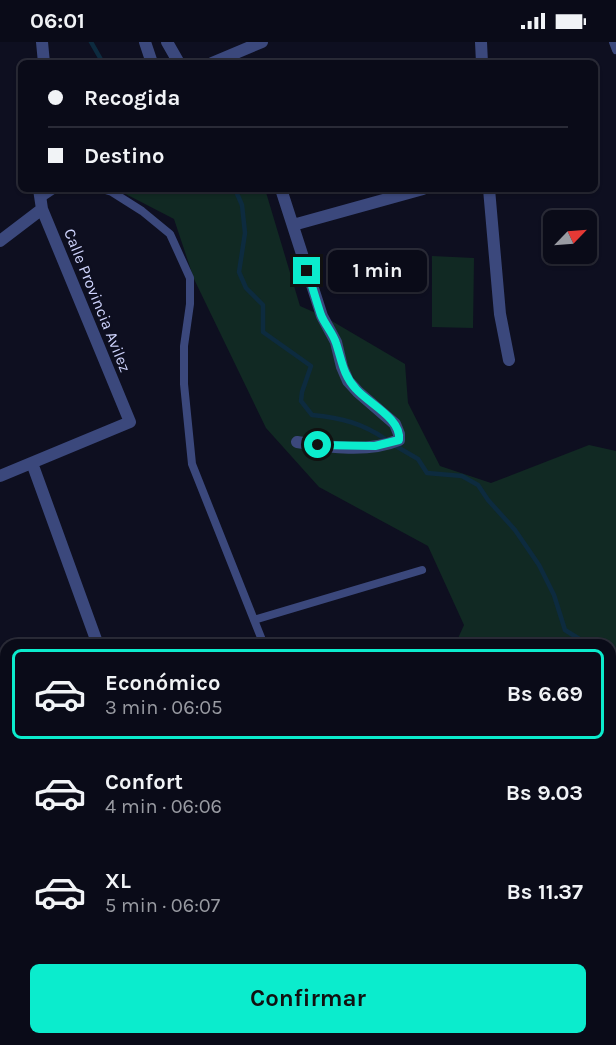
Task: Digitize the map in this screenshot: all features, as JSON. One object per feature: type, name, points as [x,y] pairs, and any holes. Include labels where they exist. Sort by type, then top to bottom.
[{"type":"street","points":[[42,42],[44,60]]},
{"type":"street","points":[[145,42],[151,60]]},
{"type":"street","points":[[167,42],[177,60]]},
{"type":"street","points":[[219,60],[262,42]]},
{"type":"street","points":[[481,42],[482,60]]},
{"type":"street","points":[[282,192],[322,316],[336,342],[348,381],[394,424],[399,434],[399,440],[375,446],[337,447],[297,442]]},
{"type":"street","points":[[293,225],[412,192]]},
{"type":"street","points":[[489,192],[500,314],[509,360]]},
{"type":"street","points":[[0,241],[40,199]]},
{"type":"street","name":"Calle Provincia Avilez","points":[[32,463],[130,422],[40,199]]},
{"type":"street","points":[[0,476],[32,463],[96,639]]},
{"type":"lane","points":[[613,42],[616,50]]},
{"type":"lane","points":[[112,192],[142,211],[170,234],[190,278],[190,304],[184,346],[184,384],[192,464],[262,639]]},
{"type":"lane","points":[[254,620],[422,570]]},
{"type":"green space","points":[[122,192],[266,192],[300,306],[325,317],[405,364],[408,403],[440,466],[491,483],[589,445],[616,451],[616,639],[458,639],[464,625],[428,546],[319,487],[266,428],[194,279],[174,219]]},
{"type":"green space","points":[[432,256],[474,258],[473,328],[432,327]]},
{"type":"waterway","points":[[91,42],[101,60]]},
{"type":"waterway","points":[[236,192],[242,205],[245,233],[239,272],[246,288],[263,305],[263,332],[311,366],[301,401],[312,415],[351,422],[387,440]]},
{"type":"waterway","points":[[394,445],[418,459],[427,473],[462,476],[478,485],[488,500],[515,530],[539,565],[554,595],[565,630],[579,639]]},
{"type":"route","points":[[307,271],[322,316],[336,342],[348,381],[394,424],[399,434],[399,440],[375,446],[318,445]]}]
